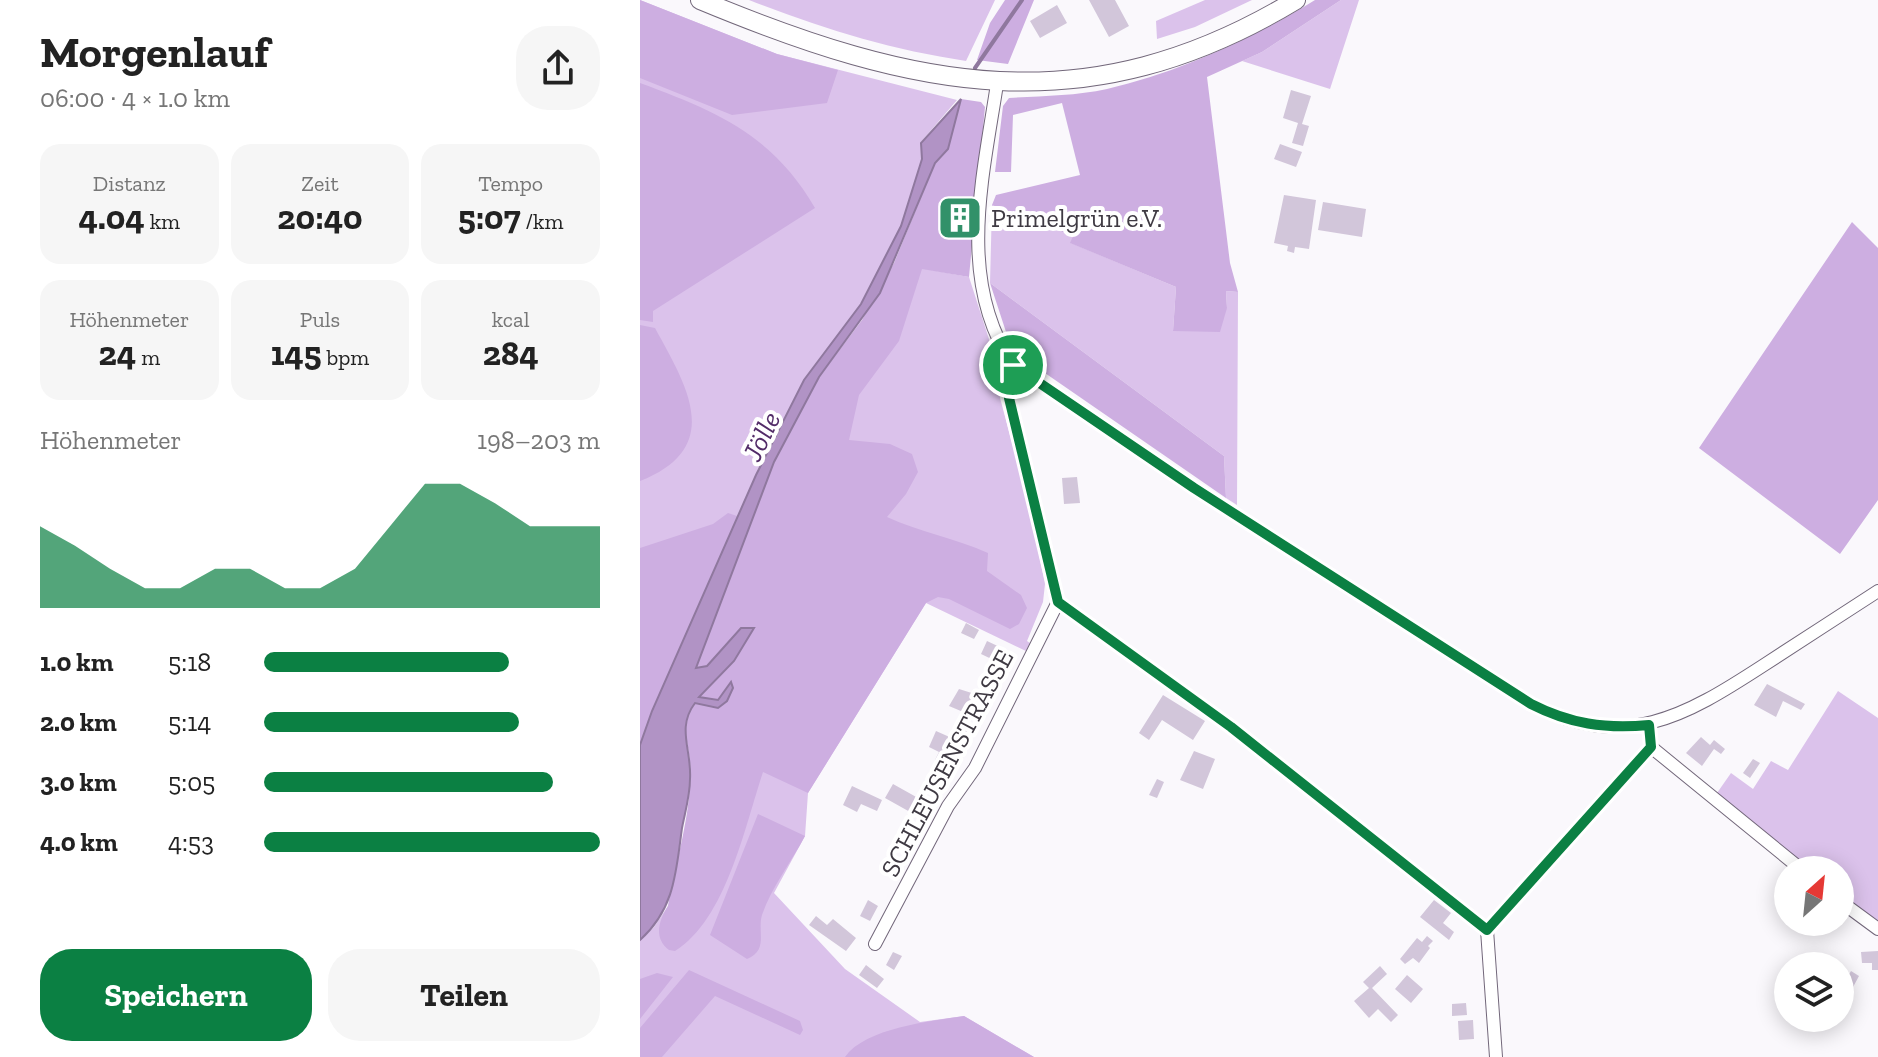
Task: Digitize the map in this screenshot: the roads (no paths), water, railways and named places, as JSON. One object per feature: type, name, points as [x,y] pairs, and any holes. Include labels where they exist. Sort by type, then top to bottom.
[{"type":"main road","points":[[700,0],[798,39],[880,64],[939,77],[997,84],[1064,82],[1127,71],[1178,56],[1237,32],[1296,0]]},
{"type":"street","points":[[997,84],[979,215],[978,275],[994,337],[1013,365],[1194,488],[1531,704],[1575,723],[1621,727],[1649,725],[1698,707],[1878,591]]},
{"type":"street","points":[[1013,365],[1007,381],[1009,398],[1058,602],[1254,744],[1487,930]]},
{"type":"street","name":"SCHLEUSENSTRASSE","points":[[875,944],[948,806],[975,768],[1058,602]]},
{"type":"street","points":[[1649,725],[1651,747],[1785,856]]},
{"type":"street","points":[[1496,1057],[1487,930],[1651,747]]},
{"type":"street","points":[[1854,911],[1878,929]]},
{"type":"waterway","name":"Jölle","points":[[975,68],[1022,0]]},
{"type":"place","name":"Primelgrün e.V.","points":[[960,218]]}]
